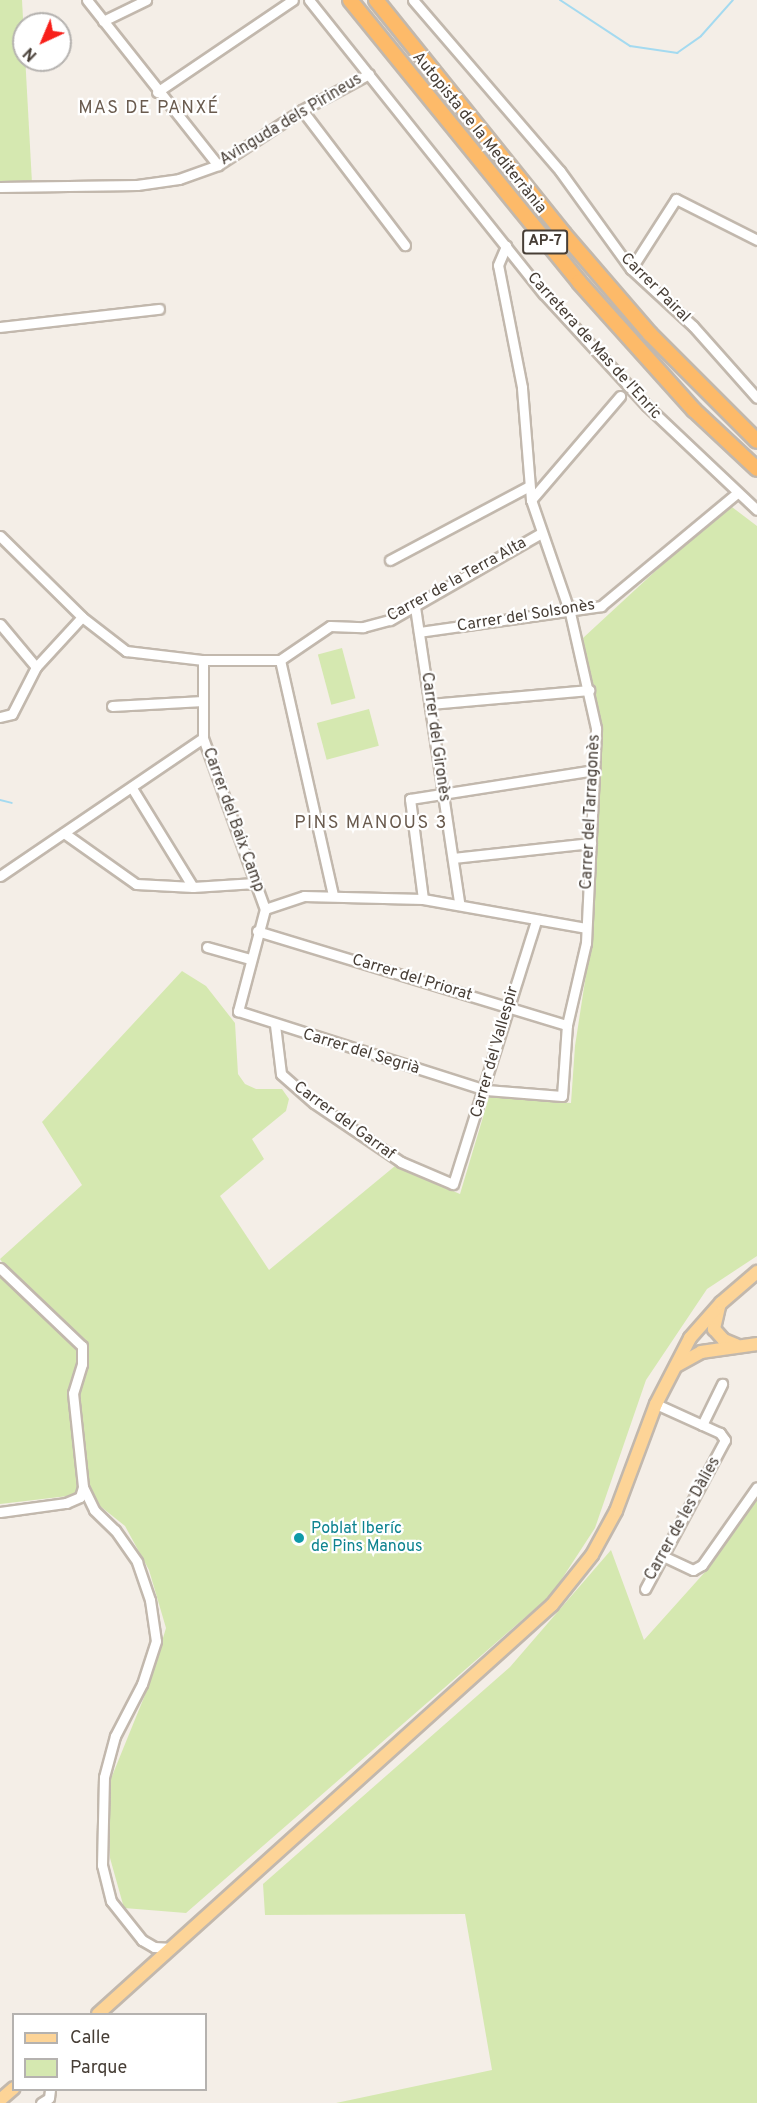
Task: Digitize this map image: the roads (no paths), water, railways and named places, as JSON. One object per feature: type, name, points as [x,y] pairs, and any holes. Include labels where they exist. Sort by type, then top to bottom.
[{"type":"highway","name":"Autopista de la Mediterrània","points":[[350,0],[587,291],[694,410],[757,469]]},
{"type":"highway","name":"Autopista de la Mediterrània","points":[[376,0],[564,234],[650,334],[757,441]]},
{"type":"main road","points":[[108,2010],[172,1948],[552,1605],[592,1555],[616,1511],[656,1404],[673,1368],[697,1331],[721,1303],[757,1272]]},
{"type":"main road","points":[[712,1349],[721,1303]]},
{"type":"main road","points":[[697,1331],[717,1332],[736,1345]]},
{"type":"main road","points":[[697,1331],[699,1344],[712,1349]]},
{"type":"main road","points":[[673,1368],[712,1349],[757,1344]]},
{"type":"main road","points":[[0,2100],[12,2090]]},
{"type":"street","points":[[87,0],[157,92],[218,165]]},
{"type":"street","points":[[103,21],[146,0]]},
{"type":"street","points":[[157,92],[292,0]]},
{"type":"street","name":"Carretera de Mas de l'Enric","points":[[309,0],[506,246],[613,370],[757,510]]},
{"type":"street","name":"Carrer Pairal","points":[[413,0],[560,171],[631,269],[693,326],[757,398]]},
{"type":"street","name":"Avinguda dels Pirineus","points":[[0,187],[137,185],[179,179],[218,165],[302,110],[369,74]]},
{"type":"street","points":[[302,110],[405,245]]},
{"type":"street","points":[[631,269],[676,199],[757,240]]},
{"type":"street","name":"Carrer del Tarragonès","points":[[486,1090],[562,1096],[567,1025],[580,979],[585,928],[596,728],[570,613],[531,500],[522,387],[498,265],[506,246]]},
{"type":"street","points":[[0,327],[159,309]]},
{"type":"street","points":[[531,500],[620,396]]},
{"type":"street","points":[[390,560],[529,486]]},
{"type":"street","name":"Carrer del Solsonès","points":[[419,632],[570,613],[601,606],[737,493]]},
{"type":"street","name":"Carrer de la Terra Alta","points":[[280,660],[330,626],[363,627],[415,607],[541,533]]},
{"type":"street","points":[[0,536],[82,617],[126,651],[203,660],[280,660],[333,895]]},
{"type":"street","name":"Carrer del Gironès","points":[[415,607],[459,903]]},
{"type":"street","points":[[0,717],[12,714],[36,667],[82,617]]},
{"type":"street","points":[[0,624],[36,667]]},
{"type":"street","name":"Carrer del Baix Camp","points":[[203,660],[203,738],[265,909],[257,931],[238,1011]]},
{"type":"street","points":[[430,704],[589,690]]},
{"type":"street","points":[[112,706],[202,701]]},
{"type":"street","points":[[0,876],[203,738]]},
{"type":"street","points":[[423,899],[410,799],[595,770]]},
{"type":"street","points":[[132,788],[193,887]]},
{"type":"street","points":[[64,833],[136,884],[193,887],[255,883]]},
{"type":"street","points":[[453,858],[591,843]]},
{"type":"street","points":[[265,909],[304,896],[423,899],[459,903],[585,928]]},
{"type":"street","name":"Carrer del Vallespir","points":[[453,1184],[486,1090],[508,1006],[536,920]]},
{"type":"street","name":"Carrer del Priorat","points":[[257,931],[567,1025]]},
{"type":"street","points":[[207,947],[250,959]]},
{"type":"street","name":"Carrer del Segrià","points":[[238,1011],[275,1025],[486,1090]]},
{"type":"street","name":"Carrer del Garraf","points":[[275,1025],[281,1074],[314,1103],[401,1162],[453,1184]]},
{"type":"street","points":[[0,1268],[82,1346],[82,1364],[73,1393],[83,1487],[94,1510],[115,1530],[137,1562],[150,1600],[156,1641],[142,1684],[115,1736],[104,1777],[102,1865],[111,1901],[142,1940],[153,1947],[172,1948]]},
{"type":"street","points":[[702,1425],[722,1383]]},
{"type":"street","name":"Carrer de les Dàlies","points":[[645,1590],[723,1447],[724,1440],[720,1433],[656,1404]]},
{"type":"street","points":[[0,1512],[66,1503],[80,1497],[83,1487]]},
{"type":"street","points":[[664,1557],[693,1570],[702,1565],[757,1487]]},
{"type":"waterway","points":[[560,0],[630,46],[677,53],[701,36],[733,0]]},
{"type":"waterway","points":[[0,800],[12,803]]},
{"type":"place","name":"Poblat Iberíc de Pins Manous","points":[[299,1538]]},
{"type":"district","name":"MAS DE PANXÉ","points":[[149,109]]},
{"type":"district","name":"PINS MANOUS 3","points":[[371,824]]}]
